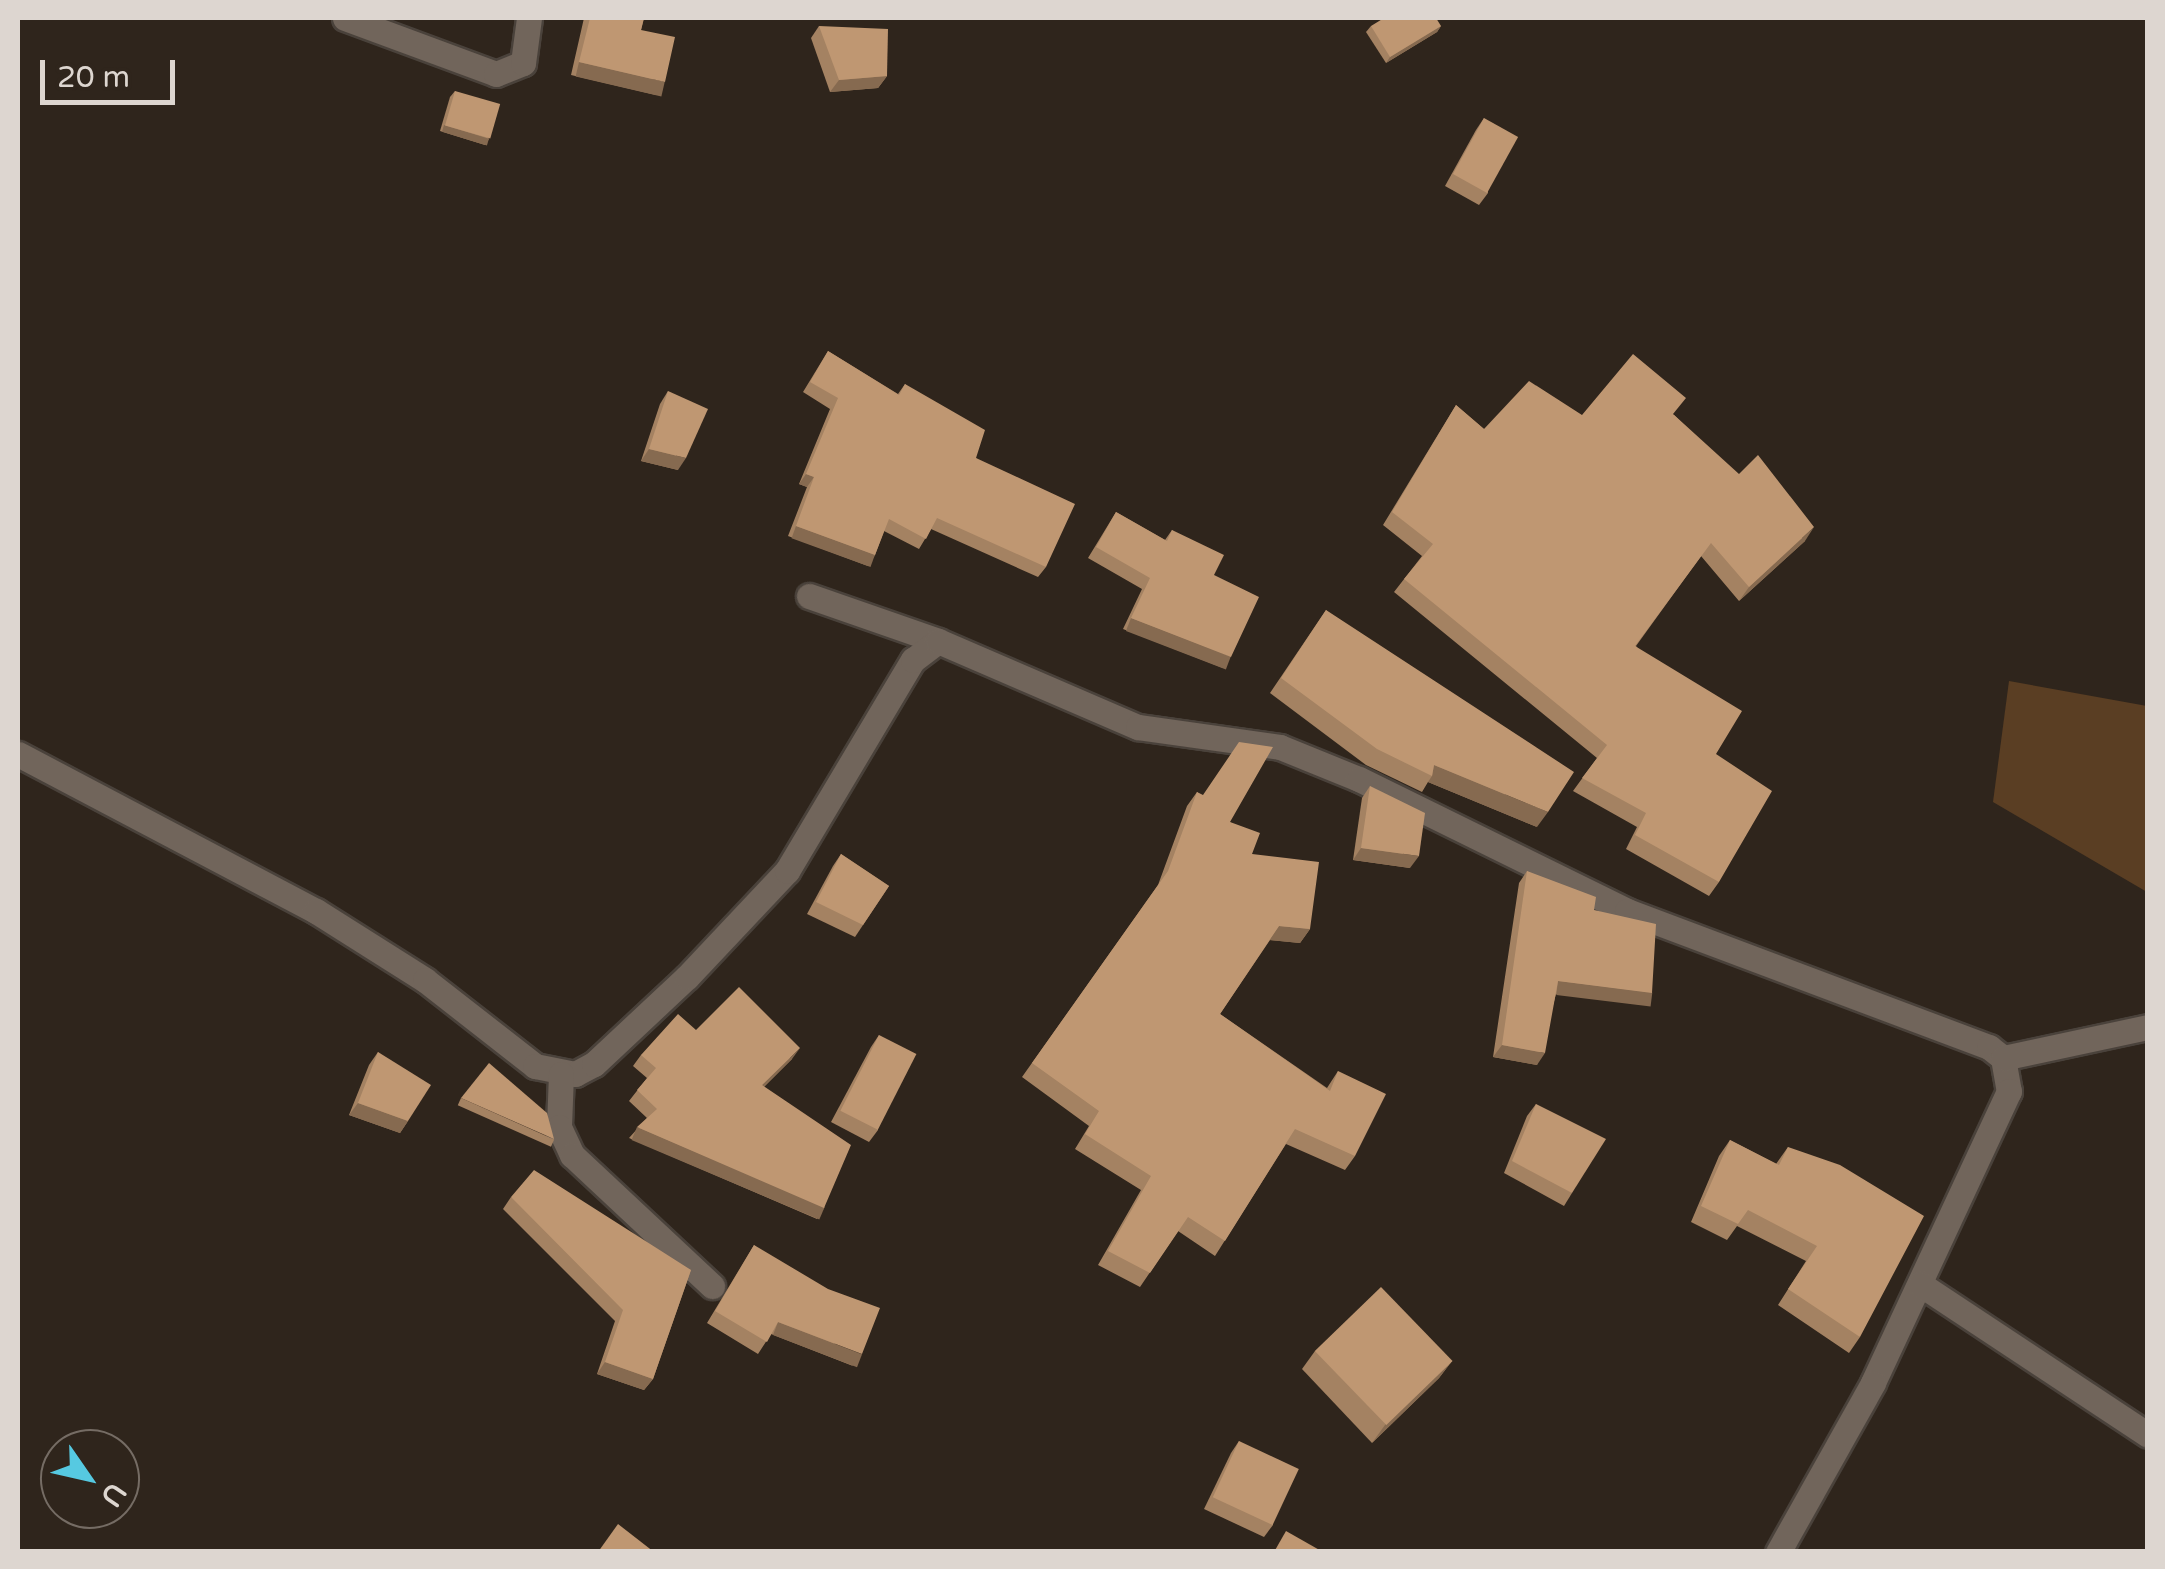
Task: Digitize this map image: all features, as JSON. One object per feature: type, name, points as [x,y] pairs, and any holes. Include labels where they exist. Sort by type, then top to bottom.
[{"type":"street","points":[[345,18],[496,74],[512,73],[522,63],[529,18]]},
{"type":"street","points":[[809,596],[938,641],[1138,727],[1280,748],[1359,779],[1627,911],[1989,1047],[2003,1058],[2009,1091],[1873,1384],[1778,1552]]},
{"type":"street","points":[[18,754],[316,911],[426,980],[535,1066],[561,1074],[594,1064],[787,871],[913,660],[938,641]]},
{"type":"street","points":[[2003,1058],[2148,1027]]},
{"type":"street","points":[[561,1074],[559,1127],[572,1155],[712,1286]]},
{"type":"street","points":[[1920,1284],[2148,1435]]},
{"type":"shaded area","points":[[2009,681],[2147,706],[2147,892],[1993,802]]},
{"type":"building","points":[[590,18],[644,18],[641,30],[675,37],[665,82],[579,62]]},
{"type":"building","points":[[1384,18],[1436,18],[1441,26],[1390,57],[1371,26]]},
{"type":"building","points":[[819,26],[888,29],[887,76],[839,80]]},
{"type":"building","points":[[455,91],[500,104],[490,139],[445,126]]},
{"type":"building","points":[[1484,118],[1518,137],[1487,193],[1453,174]]},
{"type":"building","points":[[828,351],[899,395],[905,384],[985,430],[976,458],[1075,504],[1046,567],[937,518],[926,539],[889,519],[875,555],[796,526],[814,477],[806,474],[838,398],[810,382]]},
{"type":"building","points":[[1633,354],[1686,398],[1673,414],[1739,474],[1758,455],[1814,527],[1749,587],[1711,543],[1635,646],[1742,711],[1716,754],[1772,791],[1719,882],[1635,835],[1646,813],[1582,778],[1607,745],[1404,579],[1433,544],[1392,512],[1456,405],[1484,429],[1529,381],[1582,415]]},
{"type":"building","points":[[668,391],[708,409],[686,458],[649,449]]},
{"type":"building","points":[[1116,512],[1167,541],[1172,530],[1224,555],[1214,575],[1259,597],[1231,657],[1131,618],[1150,578],[1096,547]]},
{"type":"building","points":[[1326,610],[1574,772],[1548,812],[1434,765],[1432,776],[1377,749],[1281,678]]},
{"type":"building","points":[[1239,742],[1273,747],[1230,822],[1260,833],[1252,854],[1319,862],[1310,929],[1279,926],[1220,1014],[1330,1091],[1338,1071],[1386,1094],[1355,1156],[1295,1129],[1225,1241],[1188,1217],[1150,1273],[1108,1251],[1151,1176],[1085,1134],[1099,1111],[1032,1063],[1168,871],[1197,792],[1203,795]]},
{"type":"building","points":[[1370,786],[1425,813],[1419,856],[1361,848]]},
{"type":"building","points":[[841,854],[889,886],[863,925],[816,902]]},
{"type":"building","points":[[1527,871],[1596,897],[1594,910],[1656,924],[1652,993],[1558,981],[1545,1053],[1502,1045]]},
{"type":"building","points":[[739,987],[800,1048],[762,1085],[851,1145],[824,1208],[637,1127],[657,1109],[637,1090],[656,1068],[641,1055],[678,1014],[696,1030]]},
{"type":"building","points":[[879,1035],[916,1054],[878,1130],[840,1111]]},
{"type":"building","points":[[378,1052],[431,1085],[408,1121],[358,1103]]},
{"type":"building","points":[[489,1063],[547,1113],[554,1139],[461,1098]]},
{"type":"building","points":[[1536,1104],[1606,1139],[1572,1193],[1512,1161]]},
{"type":"building","points":[[1730,1140],[1779,1165],[1788,1147],[1840,1165],[1924,1216],[1860,1337],[1788,1289],[1817,1246],[1748,1210],[1738,1224],[1701,1206]]},
{"type":"building","points":[[534,1170],[691,1270],[653,1379],[605,1362],[623,1310],[511,1197]]},
{"type":"building","points":[[754,1245],[828,1289],[880,1308],[862,1354],[778,1322],[767,1342],[715,1311]]},
{"type":"building","points":[[1381,1287],[1453,1361],[1386,1425],[1315,1351]]},
{"type":"building","points":[[1239,1441],[1299,1469],[1273,1525],[1213,1497]]},
{"type":"building","points":[[618,1524],[654,1552],[598,1552]]},
{"type":"building","points":[[1286,1531],[1323,1552],[1274,1552]]}]
